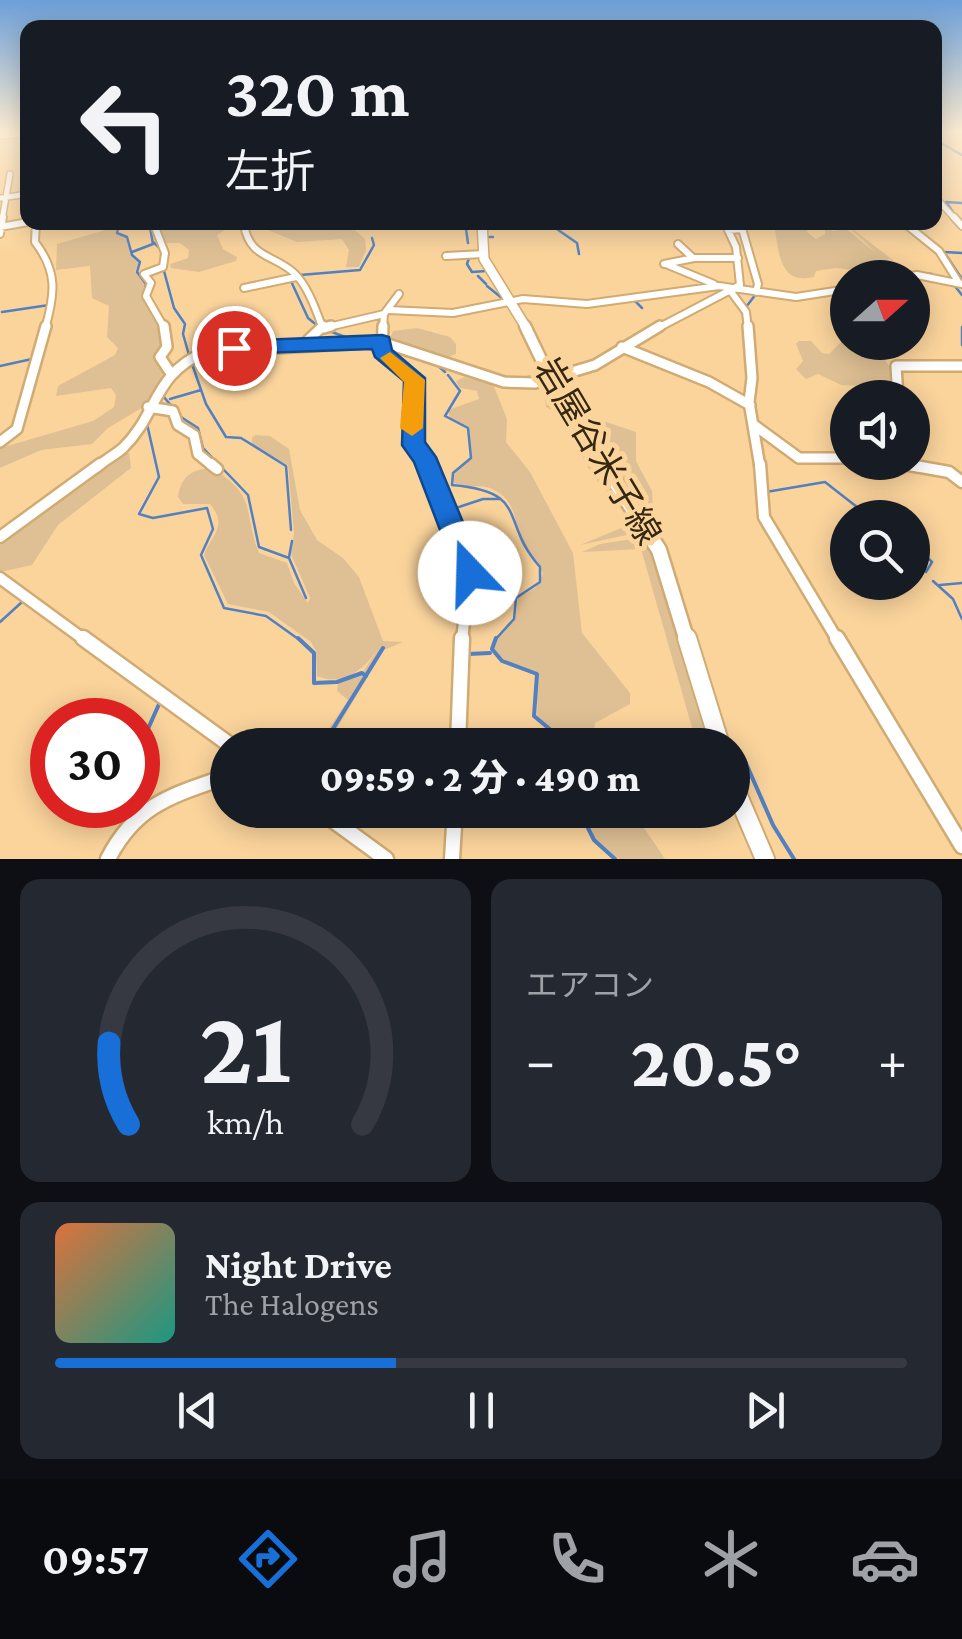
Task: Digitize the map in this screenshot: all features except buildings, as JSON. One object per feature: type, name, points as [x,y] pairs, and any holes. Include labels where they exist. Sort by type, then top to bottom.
[{"type":"main road","points":[[482,230],[482,254]]},
{"type":"main road","name":"岩屋谷米子線","points":[[482,254],[552,382],[659,550],[715,728]]},
{"type":"main road","points":[[750,824],[765,859]]},
{"type":"street","points":[[0,229],[2,198],[10,174]]},
{"type":"street","points":[[942,205],[962,226]]},
{"type":"street","points":[[0,442],[17,429],[56,291],[48,259],[35,242],[36,230]]},
{"type":"street","points":[[155,230],[165,259],[163,267],[144,274],[150,283],[146,296],[164,322],[167,347],[160,358],[170,372]]},
{"type":"street","points":[[245,230],[264,260],[290,270],[296,277],[324,328]]},
{"type":"street","points":[[304,344],[324,328],[387,312],[454,313],[511,301],[586,304],[740,284],[738,258],[728,230]]},
{"type":"street","points":[[742,230],[758,284],[756,292]]},
{"type":"street","points":[[913,230],[939,251],[961,284]]},
{"type":"street","points":[[678,244],[693,258]]},
{"type":"street","points":[[446,256],[482,254]]},
{"type":"street","points":[[738,258],[693,258],[663,264],[724,288],[810,296],[830,292]]},
{"type":"street","points":[[244,288],[296,277]]},
{"type":"street","points":[[930,278],[961,284]]},
{"type":"street","points":[[0,537],[125,446],[170,372],[186,360],[216,349],[382,342],[500,381],[522,385],[552,382],[585,370],[724,288]]},
{"type":"street","points":[[724,288],[746,312],[751,347],[750,406],[764,518],[962,846]]},
{"type":"street","points":[[399,294],[387,312],[382,352],[414,378],[414,445],[424,457],[470,565],[463,609],[459,728]]},
{"type":"street","points":[[622,347],[708,382],[750,406]]},
{"type":"street","points":[[896,380],[894,367],[962,366]]},
{"type":"street","points":[[148,408],[173,411],[178,425],[194,435],[198,454],[217,469]]},
{"type":"street","points":[[754,425],[799,458],[830,458]]},
{"type":"street","points":[[930,467],[957,473],[962,482]]},
{"type":"street","points":[[0,578],[210,730]]},
{"type":"street","points":[[108,859],[124,828],[148,805],[210,783]]},
{"type":"street","points":[[344,828],[386,859]]},
{"type":"street","points":[[452,859],[454,828]]},
{"type":"shaded area","points":[[106,230],[116,230],[126,237],[131,256],[139,262],[135,272],[146,284],[143,296],[159,323],[164,372],[145,406],[108,428],[92,444],[41,450],[0,468],[0,448],[93,421],[114,407],[116,395],[111,388],[56,396],[58,386],[115,355],[118,348],[107,337],[109,306],[92,298],[90,266],[56,270],[57,244]]},
{"type":"shaded area","points":[[158,230],[225,230],[217,235],[223,249],[237,257],[236,261],[199,272],[171,268],[170,264],[188,258],[189,250],[180,243],[165,243]]},
{"type":"shaded area","points":[[268,230],[355,230],[365,239],[366,250],[359,267],[346,267],[349,250],[342,239],[297,242]]},
{"type":"shaded area","points":[[775,230],[808,230],[816,239],[825,230],[848,230],[876,253],[855,230],[892,260],[830,260],[830,269],[802,278],[793,276],[782,263]]},
{"type":"shaded area","points":[[417,328],[450,337],[456,344],[456,354],[446,358],[390,338],[393,331]]},
{"type":"shaded area","points":[[799,341],[811,341],[822,353],[829,354],[830,360],[885,360],[892,380],[831,380],[818,374],[806,379],[796,369],[803,361],[796,344]]},
{"type":"shaded area","points":[[464,377],[493,384],[507,419],[506,442],[530,472],[573,553],[582,633],[630,693],[630,704],[595,723],[594,728],[550,728],[537,719],[538,673],[502,660],[494,652],[495,640],[515,619],[518,598],[535,588],[543,574],[538,562],[524,548],[507,501],[490,488],[461,486],[452,481],[471,458],[468,428],[450,419],[448,410],[479,399],[477,391],[460,388],[456,381]]},
{"type":"shaded area","points":[[544,388],[555,393],[641,532],[580,545],[631,524],[620,505],[591,474],[565,417],[546,407]]},
{"type":"shaded area","points":[[586,418],[636,432],[636,461],[652,491],[653,507],[643,506],[586,425]]},
{"type":"shaded area","points":[[270,436],[289,449],[300,510],[317,540],[343,558],[359,577],[383,641],[403,642],[384,650],[337,728],[329,728],[348,700],[337,691],[338,684],[361,675],[378,649],[344,678],[317,676],[316,651],[311,642],[269,612],[228,604],[204,555],[217,530],[218,518],[210,504],[183,504],[178,497],[185,479],[193,472],[212,468],[227,478],[247,506],[259,553],[287,563],[294,583],[308,603],[310,598],[291,554],[294,533],[288,465],[252,444],[252,437]]},
{"type":"shaded area","points":[[129,453],[131,468],[58,525],[32,565],[0,572],[0,545],[120,454]]},
{"type":"shaded area","points":[[645,537],[660,566],[708,728],[692,728],[641,549],[582,552],[600,544]]},
{"type":"shaded area","points":[[590,828],[644,828],[665,859],[618,859],[595,839]]},
{"type":"waterway","points":[[955,215],[946,202],[962,203]]},
{"type":"waterway","points":[[118,230],[127,237],[132,255],[140,262],[137,272],[146,284],[144,297]]},
{"type":"waterway","points":[[132,252],[153,244],[150,230]]},
{"type":"waterway","points":[[466,230],[468,243]]},
{"type":"waterway","points":[[558,230],[577,243],[579,254]]},
{"type":"waterway","points":[[300,275],[360,270],[374,245],[372,238]]},
{"type":"waterway","points":[[153,242],[161,249]]},
{"type":"waterway","points":[[944,252],[962,253]]},
{"type":"waterway","points":[[946,255],[962,279]]},
{"type":"waterway","points":[[469,258],[467,264],[472,272],[486,271]]},
{"type":"waterway","points":[[164,271],[174,308],[185,324],[183,334],[189,355]]},
{"type":"waterway","points":[[478,276],[486,284]]},
{"type":"waterway","points":[[290,279],[308,318],[319,327]]},
{"type":"waterway","points":[[954,285],[962,295]]},
{"type":"waterway","points":[[487,286],[503,299]]},
{"type":"waterway","points":[[746,307],[756,294]]},
{"type":"waterway","points":[[633,299],[642,308]]},
{"type":"waterway","points":[[2,312],[49,305],[43,325]]},
{"type":"waterway","points":[[962,327],[962,345]]},
{"type":"waterway","points":[[329,331],[351,339]]},
{"type":"waterway","points":[[528,344],[536,358]]},
{"type":"waterway","points":[[0,366],[32,359]]},
{"type":"waterway","points":[[435,363],[445,372]]},
{"type":"waterway","points":[[192,364],[206,404],[226,437],[241,438],[286,466],[291,530]]},
{"type":"waterway","points":[[528,377],[537,377],[539,367]]},
{"type":"waterway","points":[[448,375],[460,391],[445,416],[468,428],[471,458],[453,473],[452,485],[477,489],[500,499]]},
{"type":"waterway","points":[[160,401],[168,387]]},
{"type":"waterway","points":[[170,399],[201,390]]},
{"type":"waterway","points":[[163,396],[181,417],[198,428],[203,448],[248,495],[259,547],[289,558],[306,598]]},
{"type":"waterway","points":[[147,424],[159,477],[139,514],[153,518],[207,508],[213,529],[201,555],[224,608],[266,616],[301,641]]},
{"type":"waterway","points":[[766,492],[825,482],[848,500]]},
{"type":"waterway","points":[[758,496],[760,518]]},
{"type":"waterway","points":[[450,510],[483,499],[500,499]]},
{"type":"waterway","points":[[496,639],[514,619],[516,598],[540,582],[540,567],[500,499]]},
{"type":"waterway","points":[[289,557],[292,541]]},
{"type":"waterway","points":[[930,560],[930,565]]},
{"type":"waterway","points":[[933,581],[953,599],[962,619]]},
{"type":"waterway","points":[[940,585],[962,583]]},
{"type":"waterway","points":[[0,622],[22,602]]},
{"type":"waterway","points":[[298,638],[314,653],[314,683],[337,682],[362,673],[366,676]]},
{"type":"waterway","points":[[496,639],[492,649],[502,661],[537,674],[534,716],[548,728]]},
{"type":"waterway","points":[[366,676],[383,648]]},
{"type":"waterway","points":[[468,654],[490,653]]},
{"type":"waterway","points":[[334,728],[366,676]]},
{"type":"waterway","points":[[750,772],[773,825],[794,859]]},
{"type":"waterway","points":[[332,828],[350,841]]},
{"type":"waterway","points":[[588,828],[594,840],[615,859]]},
{"type":"slow traffic","points":[[390,358],[415,380],[412,428]]},
{"type":"route","points":[[234,348],[382,342],[382,352],[414,378],[414,445],[424,457],[470,573]]}]
